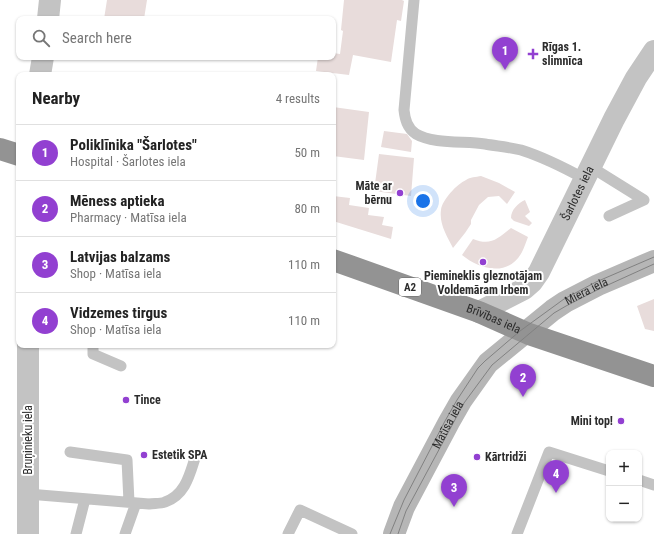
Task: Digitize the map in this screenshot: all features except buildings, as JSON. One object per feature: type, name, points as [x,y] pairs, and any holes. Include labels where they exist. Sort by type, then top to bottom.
[{"type":"highway","points":[[0,149],[16,154]]},
{"type":"highway","name":"Brīvības iela","points":[[336,261],[479,312],[525,332],[654,376]]},
{"type":"street","points":[[48,16],[50,0]]},
{"type":"street","name":"Šarlotes iela","points":[[479,312],[524,289],[532,282],[539,272],[636,78],[654,51]]},
{"type":"street","points":[[40,72],[42,60]]},
{"type":"street","name":"Miera iela","points":[[525,332],[565,302],[598,285],[654,260]]},
{"type":"street","name":"Matīsa iela","points":[[394,534],[404,507],[461,401],[488,363],[525,332]]},
{"type":"street","name":"Bruņinieku iela","points":[[28,348],[28,534]]},
{"type":"lane","points":[[414,0],[404,110],[405,119],[409,128],[416,134],[429,139],[484,144],[521,150],[546,160],[588,173],[644,200],[609,216]]},
{"type":"lane","points":[[93,348],[93,354],[121,366]]},
{"type":"lane","points":[[70,452],[127,460],[133,502],[125,534]]},
{"type":"lane","points":[[517,534],[549,452],[606,470]]},
{"type":"lane","points":[[28,494],[133,502],[164,502],[177,495],[186,485],[196,455]]},
{"type":"lane","points":[[642,481],[654,485]]},
{"type":"lane","points":[[76,534],[85,499]]},
{"type":"lane","points":[[288,534],[300,510],[352,534]]},
{"type":"shaded area","points":[[107,0],[147,0],[144,16],[104,16]]},
{"type":"shaded area","points":[[344,0],[404,1],[401,21],[397,20],[391,62],[353,55],[349,75],[336,73],[336,72],[316,71],[318,60],[336,60],[336,53],[340,54],[343,31],[341,30]]},
{"type":"shaded area","points":[[336,107],[369,112],[364,160],[336,156]]},
{"type":"shaded area","points":[[384,131],[407,134],[412,141],[411,152],[381,147]]},
{"type":"shaded area","points":[[379,154],[414,158],[411,196],[374,191]]},
{"type":"shaded area","points":[[481,176],[499,183],[515,192],[507,204],[499,196],[488,197],[479,205],[471,220],[471,224],[453,248],[442,225],[442,206],[450,193],[458,185],[469,178]]},
{"type":"shaded area","points":[[336,196],[350,198],[349,205],[369,208],[368,215],[384,217],[382,225],[393,227],[391,239],[336,222]]},
{"type":"shaded area","points":[[525,200],[530,212],[525,216],[532,223],[529,226],[514,221],[511,218],[515,207]]},
{"type":"shaded area","points":[[511,228],[528,237],[522,252],[510,265],[502,268],[485,267],[462,255],[473,239],[485,242],[494,240]]},
{"type":"shaded area","points":[[654,299],[654,331],[645,329],[637,306]]},
{"type":"tram line","points":[[390,534],[404,500],[445,421],[478,368],[520,331],[564,299],[596,282],[654,257]]},
{"type":"tram line","points":[[398,534],[406,511],[464,403],[492,365],[554,313],[599,289],[654,264]]},
{"type":"place","name":"Rīgas 1. slimnīca","points":[[533,54]]},
{"type":"place","name":"Poliklīnika \"Šarlotes\"","points":[[505,70]]},
{"type":"place","name":"Māte ar bērnu","points":[[400,193]]},
{"type":"place","name":"Piemineklis gleznotājam Voldemāram Irbem","points":[[483,262]]},
{"type":"place","name":"Mēness aptieka","points":[[523,397]]},
{"type":"place","name":"Tince","points":[[126,400]]},
{"type":"place","name":"Mini top!","points":[[621,421]]},
{"type":"place","name":"Estetik SPA","points":[[144,455]]},
{"type":"place","name":"Kārtridži","points":[[477,457]]},
{"type":"place","name":"Vidzemes tirgus","points":[[556,493]]},
{"type":"place","name":"Latvijas balzams","points":[[454,507]]}]
